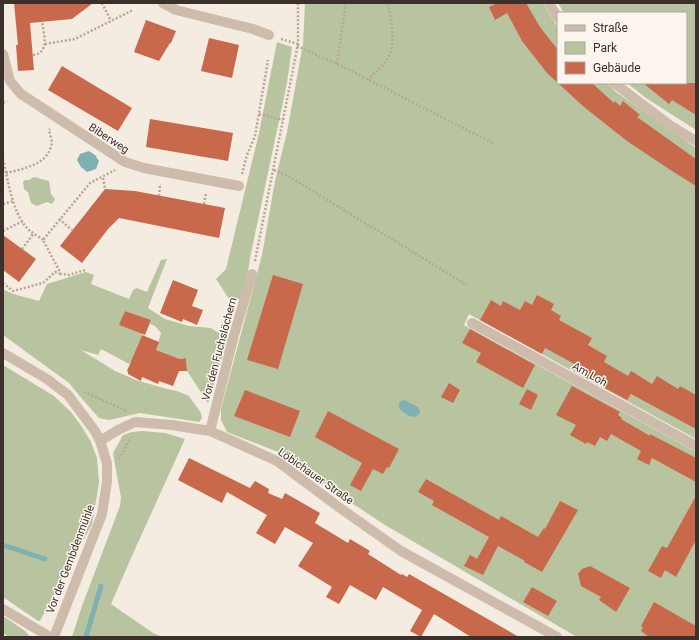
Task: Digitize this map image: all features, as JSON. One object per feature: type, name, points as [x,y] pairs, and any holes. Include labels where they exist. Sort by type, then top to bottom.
[{"type":"street","points":[[164,3],[176,10],[253,29],[269,35]]},
{"type":"street","points":[[548,3],[557,16]]},
{"type":"street","name":"Biberweg","points":[[3,54],[10,81],[21,94],[125,162],[144,168],[239,186]]},
{"type":"street","points":[[615,84],[671,126],[696,141]]},
{"type":"street","name":"Vor den Fuchslöchern","points":[[210,431],[234,335],[252,274]]},
{"type":"street","name":"Am Loh","points":[[472,323],[696,446]]},
{"type":"street","points":[[3,353],[47,379],[68,395],[95,431],[100,441]]},
{"type":"street","name":"Löbichauer Straße","points":[[100,441],[135,422],[172,425],[210,431],[278,461],[340,508],[401,551],[557,637]]},
{"type":"street","name":"Vor der Gembdenmühle","points":[[54,637],[102,514],[107,482],[107,463],[100,441]]},
{"type":"street","points":[[3,609],[50,637]]},
{"type":"path","points":[[102,3],[111,21]]},
{"type":"path","points":[[252,274],[298,45],[298,3]]},
{"type":"path","points":[[338,64],[346,3]]},
{"type":"path","points":[[368,80],[388,59],[391,47],[392,32],[388,3]]},
{"type":"path","points":[[45,44],[76,39],[134,10]]},
{"type":"path","points":[[33,55],[38,54],[43,50],[45,44],[42,22]]},
{"type":"path","points":[[269,35],[298,45],[338,64],[493,143]]},
{"type":"path","points":[[239,186],[247,155],[255,136],[268,60]]},
{"type":"path","points":[[3,103],[8,101]]},
{"type":"path","points":[[259,114],[284,120]]},
{"type":"path","points":[[6,173],[28,168],[47,155],[52,145],[49,130],[57,118]]},
{"type":"path","points":[[3,159],[14,201],[23,221],[30,231],[43,240],[61,274]]},
{"type":"path","points":[[43,240],[90,183],[112,173],[125,162]]},
{"type":"path","points":[[274,170],[288,176],[467,285]]},
{"type":"path","points":[[103,178],[105,189]]},
{"type":"path","points":[[3,204],[14,201]]},
{"type":"path","points":[[59,219],[72,230]]},
{"type":"path","points":[[3,231],[23,221]]},
{"type":"path","points":[[22,248],[34,233]]},
{"type":"path","points":[[3,283],[13,291],[43,283],[55,272],[69,274],[85,270]]},
{"type":"green space","points":[[305,3],[543,3],[557,26],[557,84],[608,84],[616,92],[696,148],[696,439],[469,314],[464,325],[696,452],[696,637],[577,637],[385,525],[335,492],[288,456],[227,432],[221,420],[221,409],[262,255],[275,181],[287,132],[303,44]]},
{"type":"green space","points":[[558,3],[696,3],[696,130],[646,98],[628,84],[687,84],[687,12],[563,12]]},
{"type":"green space","points":[[277,42],[292,47],[287,83],[248,271],[240,299],[229,299],[216,279],[226,269],[259,133]]},
{"type":"green space","points":[[34,177],[49,181],[51,194],[55,199],[52,204],[47,202],[37,206],[31,203],[28,192],[24,189],[23,182]]},
{"type":"green space","points":[[167,259],[148,308],[165,319],[189,326],[211,328],[228,339],[208,403],[187,371],[186,358],[180,359],[156,350],[161,333],[155,326],[150,324],[151,320],[125,311],[120,325],[142,334],[133,357],[137,364],[130,362],[129,364],[101,349],[98,355],[81,350],[115,371],[136,380],[177,391],[189,396],[201,413],[202,418],[199,422],[140,413],[109,420],[99,418],[69,383],[3,335],[3,289],[13,294],[39,301],[47,284],[86,272],[94,275],[91,284],[129,299],[133,290],[137,288],[147,292],[161,260]]},
{"type":"green space","points":[[3,365],[54,396],[71,412],[91,442],[97,458],[99,483],[92,524],[40,621],[3,597]]},
{"type":"green space","points":[[142,431],[165,433],[185,439],[111,604],[153,633],[163,637],[72,637],[82,606],[120,506],[121,498],[113,453],[123,435]]},
{"type":"green space","points":[[3,617],[25,631],[30,637],[9,637],[3,633]]},
{"type":"water","points":[[89,151],[95,155],[99,161],[96,169],[87,172],[81,167],[77,160],[80,154]]},
{"type":"water","points":[[404,400],[418,407],[420,412],[418,415],[413,417],[407,415],[399,408],[399,402]]},
{"type":"building","points":[[14,3],[93,3],[72,19],[30,23],[34,70],[18,71],[16,45],[18,45]]},
{"type":"building","points":[[497,3],[526,3],[540,27],[557,49],[557,82],[547,73],[522,41],[507,13],[495,20],[489,7]]},
{"type":"building","points":[[146,20],[176,31],[171,43],[159,61],[134,52]]},
{"type":"building","points":[[209,38],[239,45],[232,78],[201,71]]},
{"type":"building","points":[[62,66],[132,108],[118,131],[48,90]]},
{"type":"building","points":[[696,83],[696,115],[672,100],[669,104],[644,84]]},
{"type":"building","points":[[559,84],[593,84],[614,103],[615,101],[620,106],[623,101],[640,115],[637,117],[696,159],[696,186],[627,141],[584,107]]},
{"type":"building","points":[[150,119],[233,133],[228,161],[146,147]]},
{"type":"building","points":[[105,189],[135,191],[225,208],[219,238],[119,218],[108,229],[82,263],[60,246]]},
{"type":"building","points":[[3,235],[36,259],[19,282],[3,270]]},
{"type":"building","points":[[273,275],[303,284],[278,369],[247,360]]},
{"type":"building","points":[[173,280],[198,290],[192,306],[203,310],[197,325],[183,319],[182,322],[160,313]]},
{"type":"building","points":[[537,295],[554,304],[551,310],[561,316],[559,320],[592,338],[588,345],[607,356],[604,362],[628,376],[631,371],[652,384],[657,376],[678,389],[680,386],[696,395],[696,429],[631,394],[627,400],[579,374],[582,368],[545,348],[542,354],[480,320],[491,300],[501,306],[503,301],[520,310],[525,301],[532,305]]},
{"type":"building","points":[[125,311],[151,320],[145,335],[119,325]]},
{"type":"building","points":[[470,329],[535,365],[523,388],[476,362],[481,353],[462,343]]},
{"type":"building","points":[[142,335],[159,342],[156,350],[180,359],[186,358],[187,371],[179,371],[173,386],[159,381],[158,384],[142,377],[141,381],[128,374],[127,371]]},
{"type":"building","points":[[449,383],[460,390],[453,403],[441,397]]},
{"type":"building","points":[[572,386],[620,412],[618,415],[622,418],[621,419],[650,436],[650,434],[696,458],[696,482],[652,458],[649,465],[637,459],[641,451],[611,434],[607,441],[600,437],[595,446],[587,442],[586,444],[570,435],[576,425],[556,415]]},
{"type":"building","points":[[527,389],[538,395],[531,410],[519,404]]},
{"type":"building","points":[[245,390],[300,411],[290,437],[234,416]]},
{"type":"building","points":[[328,411],[399,449],[389,468],[387,467],[383,474],[373,469],[361,491],[350,485],[362,463],[315,437]]},
{"type":"building","points":[[189,458],[250,488],[255,481],[269,489],[268,493],[282,499],[285,493],[320,513],[315,523],[348,543],[350,539],[370,551],[368,554],[401,575],[402,574],[407,577],[409,574],[519,637],[471,637],[434,614],[421,637],[410,631],[422,610],[383,587],[376,600],[350,585],[339,604],[326,597],[332,587],[298,566],[313,543],[285,527],[275,544],[256,533],[267,515],[227,492],[222,503],[178,480]]},
{"type":"building","points":[[426,479],[499,520],[501,516],[538,537],[544,528],[545,529],[560,501],[578,510],[542,572],[498,546],[483,575],[464,566],[470,555],[477,559],[489,537],[432,505],[434,501],[418,492]]},
{"type":"building","points":[[696,496],[696,540],[676,577],[665,570],[661,578],[648,571],[662,546],[667,548]]},
{"type":"building","points":[[590,566],[630,588],[616,612],[599,600],[601,597],[581,586],[578,574],[582,569]]},
{"type":"building","points":[[532,587],[557,601],[548,616],[523,602]]},
{"type":"building","points":[[654,602],[696,626],[696,637],[649,637],[641,631],[643,627],[641,626]]},
{"type":"waterway","points":[[3,545],[45,559]]},
{"type":"waterway","points":[[86,637],[101,586]]}]
